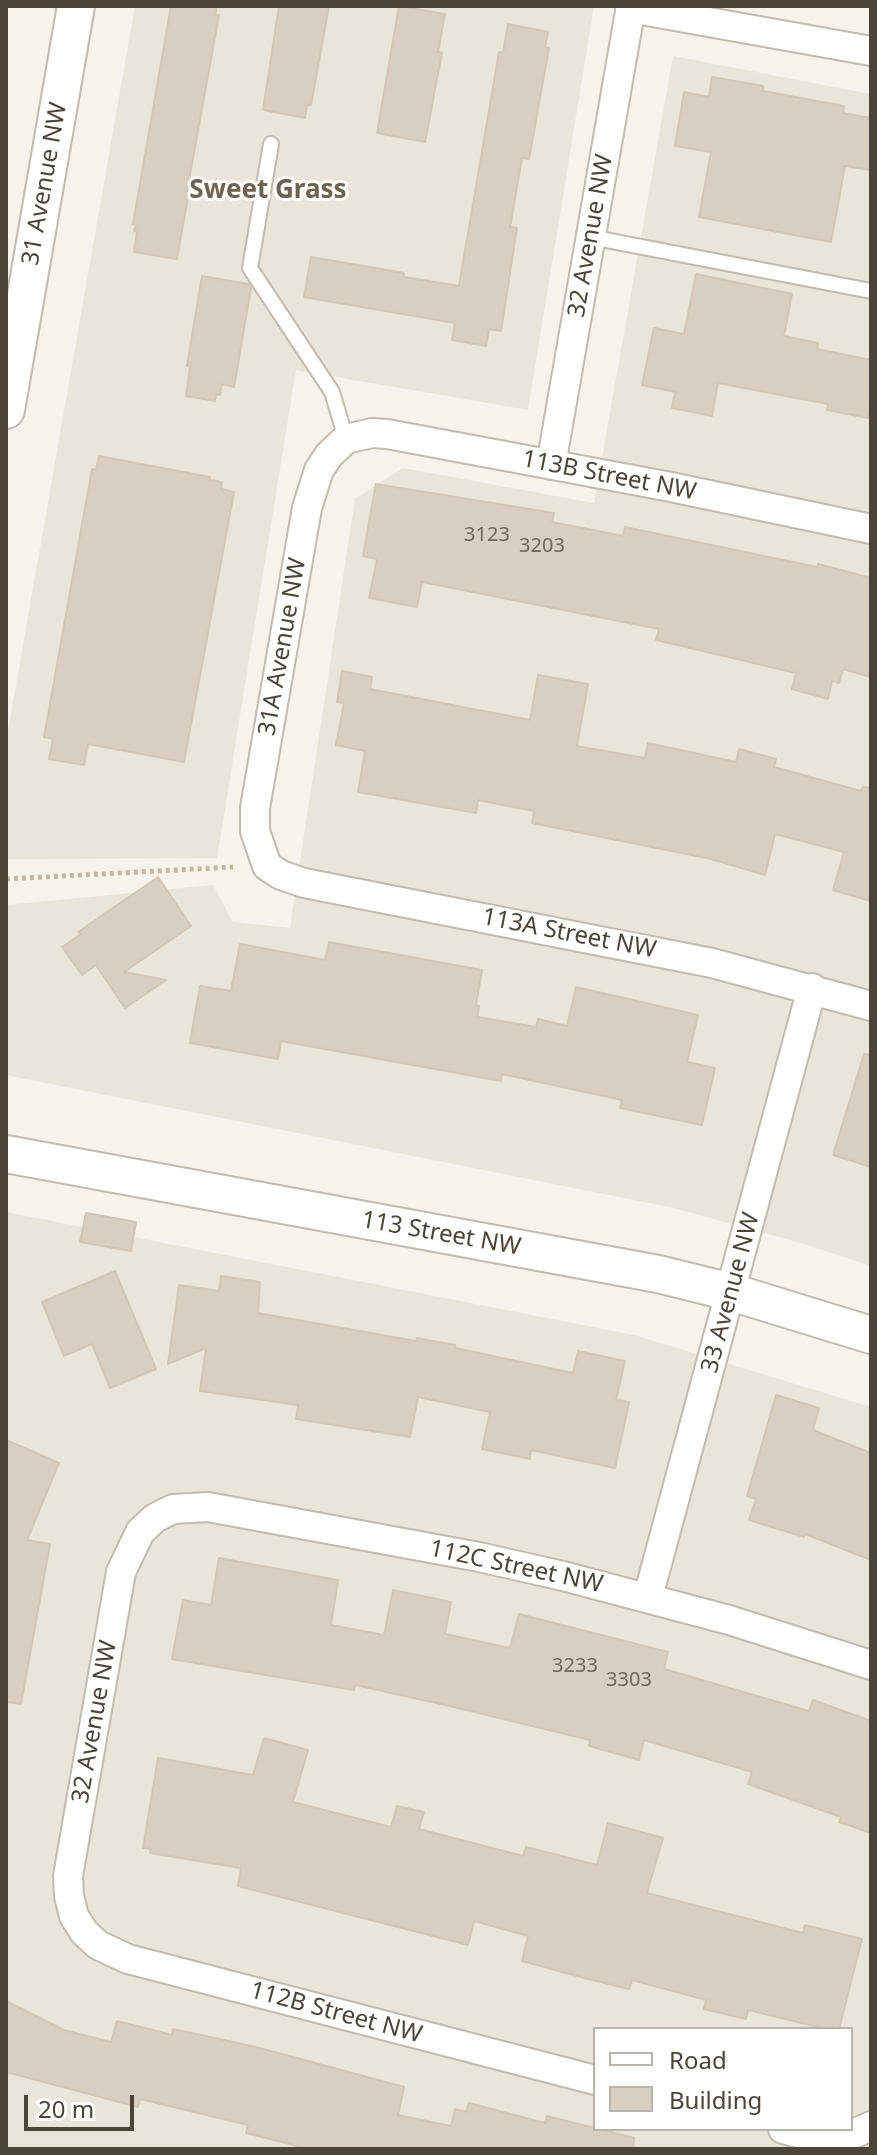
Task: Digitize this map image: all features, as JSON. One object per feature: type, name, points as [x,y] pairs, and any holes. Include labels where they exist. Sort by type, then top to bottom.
[{"type":"street","name":"31 Avenue NW","points":[[6,410],[76,6]]},
{"type":"street","points":[[630,7],[871,51]]},
{"type":"street","name":"32 Avenue NW","points":[[551,465],[630,7]]},
{"type":"street","name":"113B Street NW","points":[[346,439],[372,433],[387,434],[871,529]]},
{"type":"street","name":"31A Avenue NW","points":[[267,866],[255,831],[255,808],[307,508],[319,470],[346,439]]},
{"type":"street","name":"113A Street NW","points":[[267,866],[304,883],[712,963],[871,1006]]},
{"type":"street","name":"33 Avenue NW","points":[[648,1597],[812,988]]},
{"type":"street","name":"113 Street NW","points":[[6,1154],[643,1271],[731,1292],[871,1335]]},
{"type":"street","name":"112C Street NW","points":[[155,1518],[173,1509],[208,1507],[479,1557],[648,1597],[871,1665]]},
{"type":"street","name":"32 Avenue NW","points":[[84,1932],[74,1916],[68,1876],[121,1572],[140,1532],[155,1518]]},
{"type":"street","name":"112B Street NW","points":[[84,1932],[98,1945],[128,1959],[593,2079]]},
{"type":"street","points":[[790,2131],[831,2138],[869,2128]]},
{"type":"lane","points":[[271,144],[250,268],[332,392],[346,439]]},
{"type":"lane","points":[[590,237],[871,291]]},
{"type":"path","points":[[6,879],[267,866]]},
{"type":"shaded area","points":[[135,6],[594,6],[528,410],[296,370],[217,858],[6,859],[6,742]]},
{"type":"shaded area","points":[[673,56],[871,94],[871,1266],[674,1208],[6,1075],[6,905],[213,885],[233,922],[290,928],[355,499],[403,468],[594,503]]},
{"type":"shaded area","points":[[6,1212],[634,1335],[871,1407],[871,2149],[6,2149]]},
{"type":"building","points":[[171,6],[217,6],[215,15],[219,15],[177,259],[134,252],[137,232],[133,224]]},
{"type":"building","points":[[279,6],[329,6],[311,105],[307,105],[305,118],[263,110]]},
{"type":"building","points":[[399,6],[445,14],[438,52],[442,53],[425,142],[377,133]]},
{"type":"building","points":[[508,24],[548,32],[545,47],[549,48],[529,159],[522,158],[510,227],[517,228],[501,331],[489,329],[486,346],[452,340],[455,323],[304,297],[311,257],[459,286],[499,52],[503,53]]},
{"type":"building","points":[[712,77],[763,86],[763,91],[844,106],[843,113],[871,118],[871,170],[845,166],[831,242],[699,217],[711,152],[675,146],[684,92],[709,97]]},
{"type":"building","points":[[696,274],[792,294],[784,336],[818,343],[817,349],[871,360],[868,418],[827,410],[828,404],[718,383],[712,416],[672,408],[675,392],[642,385],[654,328],[684,334]]},
{"type":"building","points":[[202,276],[248,284],[251,288],[234,387],[222,384],[215,401],[186,396],[190,367],[187,366]]},
{"type":"building","points":[[99,456],[210,477],[209,480],[222,482],[221,489],[234,492],[184,762],[88,744],[84,765],[49,759],[53,739],[44,737],[92,469],[96,470]]},
{"type":"building","points":[[376,484],[554,513],[552,522],[623,536],[625,527],[817,567],[818,564],[871,578],[871,677],[843,669],[839,683],[832,681],[828,699],[792,689],[796,673],[656,640],[659,629],[422,582],[417,607],[369,598],[377,559],[363,556]]},
{"type":"building","points":[[342,671],[372,677],[370,689],[530,720],[538,675],[588,684],[577,746],[645,758],[648,743],[736,762],[739,749],[776,759],[774,767],[861,791],[863,787],[871,788],[871,901],[833,890],[844,852],[775,834],[765,875],[711,859],[532,823],[534,811],[478,800],[476,813],[358,792],[365,751],[336,745],[344,703],[337,702]]},
{"type":"building","points":[[158,877],[191,926],[124,972],[166,980],[125,1008],[96,965],[82,975],[62,947],[81,934],[78,932]]},
{"type":"building","points":[[329,942],[482,970],[477,1017],[536,1027],[538,1019],[567,1026],[576,987],[698,1015],[687,1062],[715,1068],[702,1125],[620,1108],[622,1100],[502,1074],[501,1081],[281,1041],[278,1059],[190,1043],[200,986],[231,991],[240,944],[325,960]]},
{"type":"building","points":[[864,1054],[871,1055],[871,1167],[833,1155]]},
{"type":"building","points":[[86,1213],[136,1222],[131,1251],[80,1242]]},
{"type":"building","points":[[115,1271],[156,1369],[110,1388],[92,1344],[64,1356],[42,1302]]},
{"type":"building","points":[[221,1276],[260,1282],[258,1313],[455,1345],[455,1348],[573,1373],[578,1351],[625,1361],[616,1400],[629,1402],[615,1468],[531,1450],[530,1459],[482,1449],[490,1412],[418,1397],[410,1437],[296,1419],[298,1405],[200,1391],[206,1348],[168,1364],[179,1285],[219,1291]]},
{"type":"building","points":[[776,1395],[819,1408],[813,1430],[871,1453],[871,1560],[805,1534],[804,1537],[749,1520],[756,1499],[747,1496]]},
{"type":"building","points":[[6,1440],[59,1463],[27,1540],[50,1544],[21,1704],[6,1702]]},
{"type":"building","points":[[219,1558],[338,1580],[331,1625],[384,1635],[393,1590],[451,1602],[445,1634],[510,1648],[519,1614],[668,1652],[664,1669],[809,1711],[813,1700],[871,1721],[871,1833],[839,1822],[841,1817],[748,1784],[752,1772],[644,1740],[639,1760],[589,1746],[590,1740],[355,1685],[354,1690],[172,1659],[183,1600],[211,1605]]},
{"type":"building","points":[[264,1738],[308,1750],[293,1802],[391,1827],[397,1806],[424,1812],[419,1829],[523,1856],[526,1847],[597,1865],[608,1823],[663,1838],[647,1893],[803,1933],[805,1925],[862,1939],[840,2027],[818,2027],[748,2010],[746,2019],[704,2009],[706,2000],[632,1980],[629,1989],[522,1961],[528,1936],[474,1921],[468,1945],[238,1886],[241,1868],[150,1853],[151,1849],[143,1848],[158,1758],[253,1775]]},
{"type":"building","points":[[6,2001],[64,2030],[111,2042],[117,2021],[172,2035],[173,2029],[256,2047],[404,2087],[398,2115],[451,2126],[455,2109],[466,2112],[469,2103],[545,2123],[547,2116],[593,2128],[593,2131],[634,2138],[633,2149],[309,2149],[246,2133],[248,2125],[140,2099],[138,2107],[6,2072]]},
{"type":"district","name":"Sweet Grass","points":[[268,191]]}]
